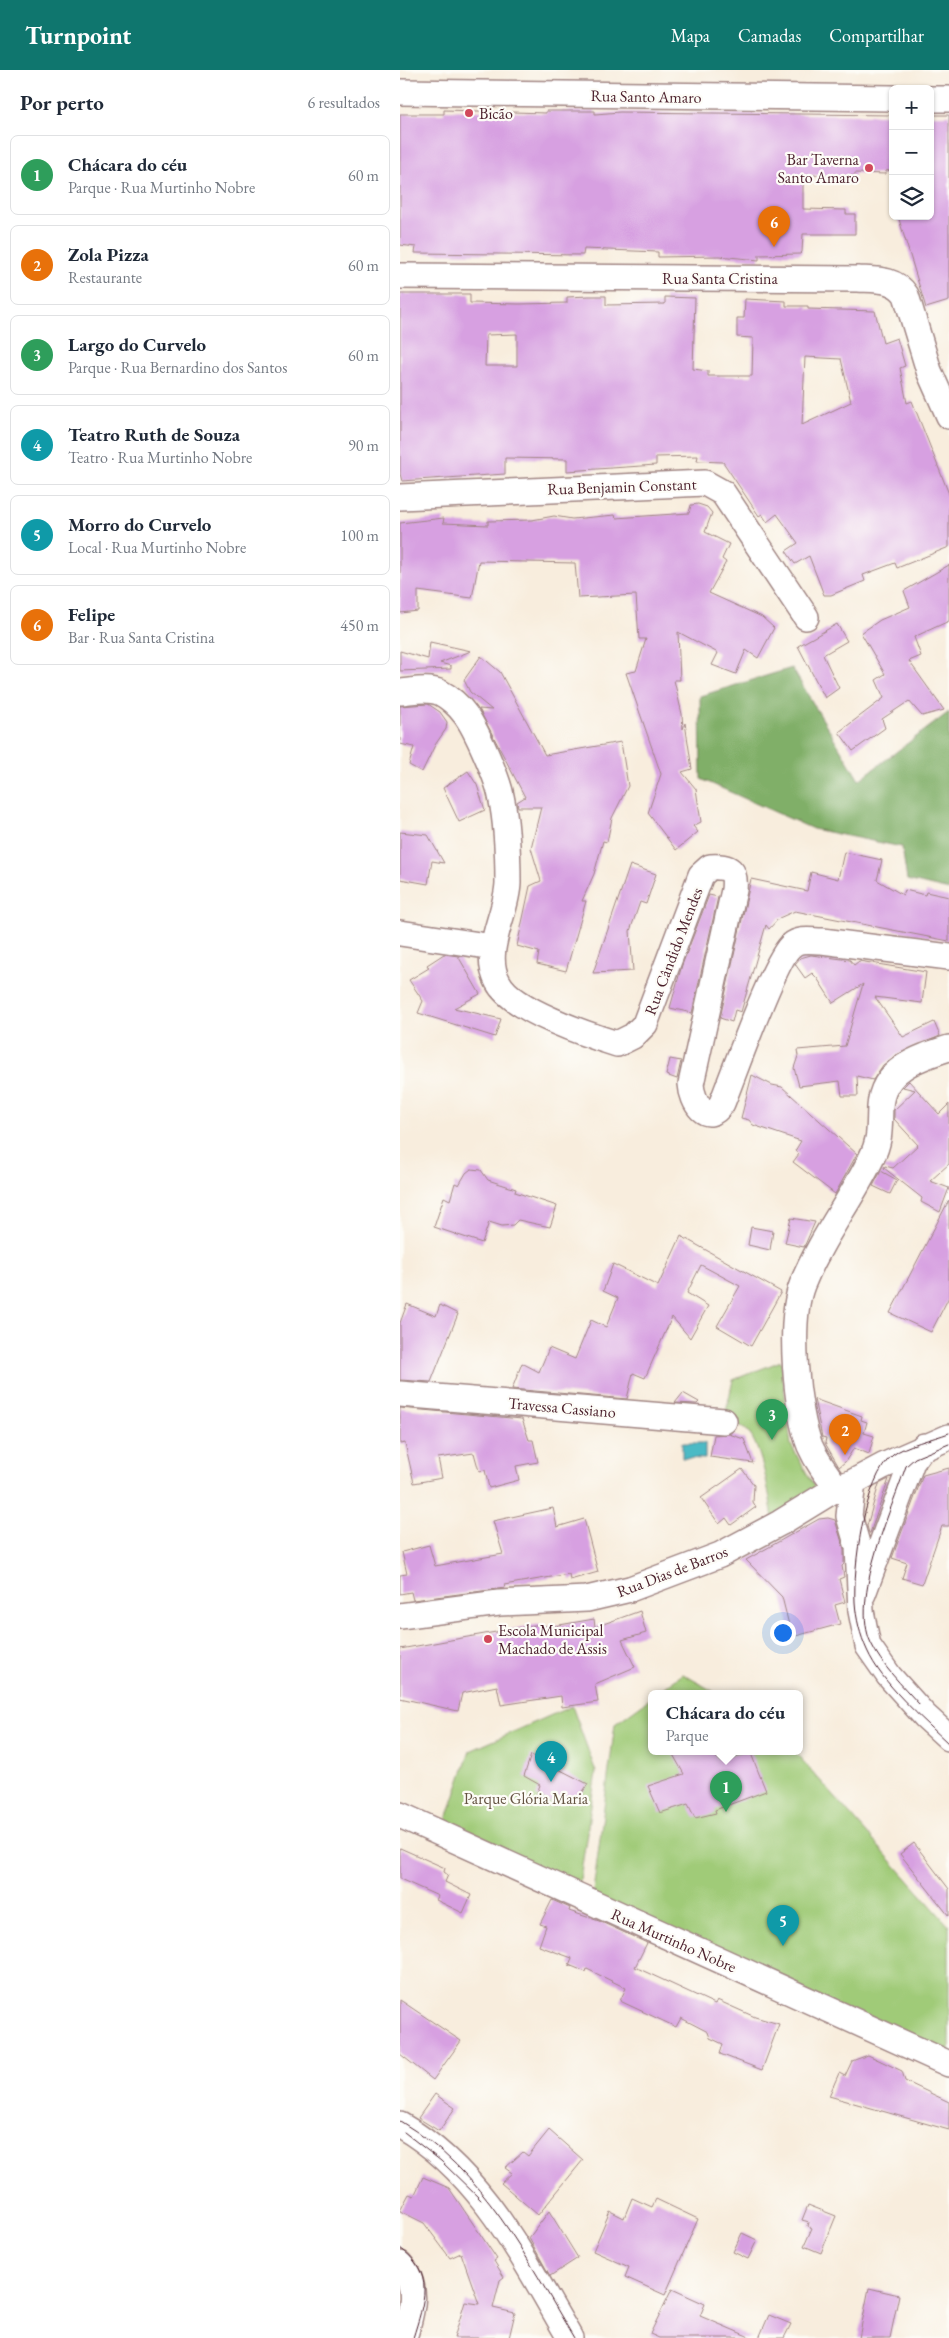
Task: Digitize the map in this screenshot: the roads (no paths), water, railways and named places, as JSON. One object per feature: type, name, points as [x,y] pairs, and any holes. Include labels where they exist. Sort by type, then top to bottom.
[{"type":"street","name":"Rua Santo Amaro","points":[[400,92],[889,98]]},
{"type":"street","points":[[934,99],[949,99]]},
{"type":"street","name":"Rua Santa Cristina","points":[[400,276],[858,279],[894,283],[906,295],[929,371],[949,416]]},
{"type":"street","name":"Rua Benjamin Constant","points":[[400,497],[705,483],[722,493],[806,616]]},
{"type":"street","name":"Rua Cândido Mendes","points":[[400,692],[429,690],[440,692],[465,713],[501,794],[506,838],[508,885],[493,947],[492,969],[498,984],[518,1002],[569,1029],[617,1044],[633,1036],[645,1024],[702,875],[710,867],[726,867],[731,870],[735,878],[734,890],[692,1084],[692,1094],[696,1106],[710,1113],[717,1111],[722,1103],[776,970],[792,945],[802,940],[822,941],[949,957]]},
{"type":"street","points":[[400,933],[493,947]]},
{"type":"street","points":[[949,1048],[904,1065],[892,1076],[884,1089],[880,1106],[879,1142],[866,1169],[815,1256],[802,1287],[797,1305],[799,1407],[810,1447],[845,1485],[849,1516],[858,1548],[864,1634],[878,1662],[925,1716],[949,1738]]},
{"type":"street","name":"Travessa Cassiano","points":[[400,1394],[724,1421]]},
{"type":"street","name":"Rua Dias de Barros","points":[[400,1616],[499,1604],[586,1599],[630,1590],[720,1555],[845,1485],[924,1446],[949,1437]]},
{"type":"street","points":[[861,1599],[912,1462],[924,1446]]},
{"type":"street","name":"Rua Murtinho Nobre","points":[[400,1815],[949,2064]]},
{"type":"street","points":[[400,2125],[444,2158],[479,2192],[506,2230],[570,2338]]},
{"type":"street","points":[[400,2264],[414,2292],[413,2308],[404,2338]]},
{"type":"water","points":[[682,1443],[705,1443],[705,1459],[682,1458]]},
{"type":"tram line","points":[[949,1433],[898,1451],[883,1466],[875,1482],[862,1524],[858,1546],[855,1587],[859,1626],[874,1663],[892,1688],[949,1744]]},
{"type":"tram line","points":[[919,1704],[887,1667],[871,1643],[866,1625],[866,1603],[875,1555],[906,1466],[915,1458],[949,1444]]},
{"type":"tram line","points":[[400,2121],[430,2142],[456,2165],[479,2190],[520,2247],[574,2338]]},
{"type":"tram line","points":[[404,2132],[441,2161],[481,2200]]},
{"type":"tram line","points":[[400,2248],[419,2268],[423,2278],[423,2300],[413,2338]]},
{"type":"place","name":"Bicão","points":[[469,113]]},
{"type":"place","name":"Bar Taverna Santo Amaro","points":[[869,168]]},
{"type":"place","name":"Felipe","points":[[774,247]]},
{"type":"place","name":"Largo do Curvelo","points":[[772,1440]]},
{"type":"place","name":"Zola Pizza","points":[[845,1455]]},
{"type":"place","name":"Escola Municipal Machado de Assis","points":[[488,1639]]},
{"type":"place","name":"Teatro Ruth de Souza","points":[[551,1782]]},
{"type":"place","name":"Chácara do céu","points":[[726,1812]]},
{"type":"place","name":"Morro do Curvelo","points":[[783,1946]]},
{"type":"park label","name":"Parque Glória Maria","points":[[526,1798]]}]
